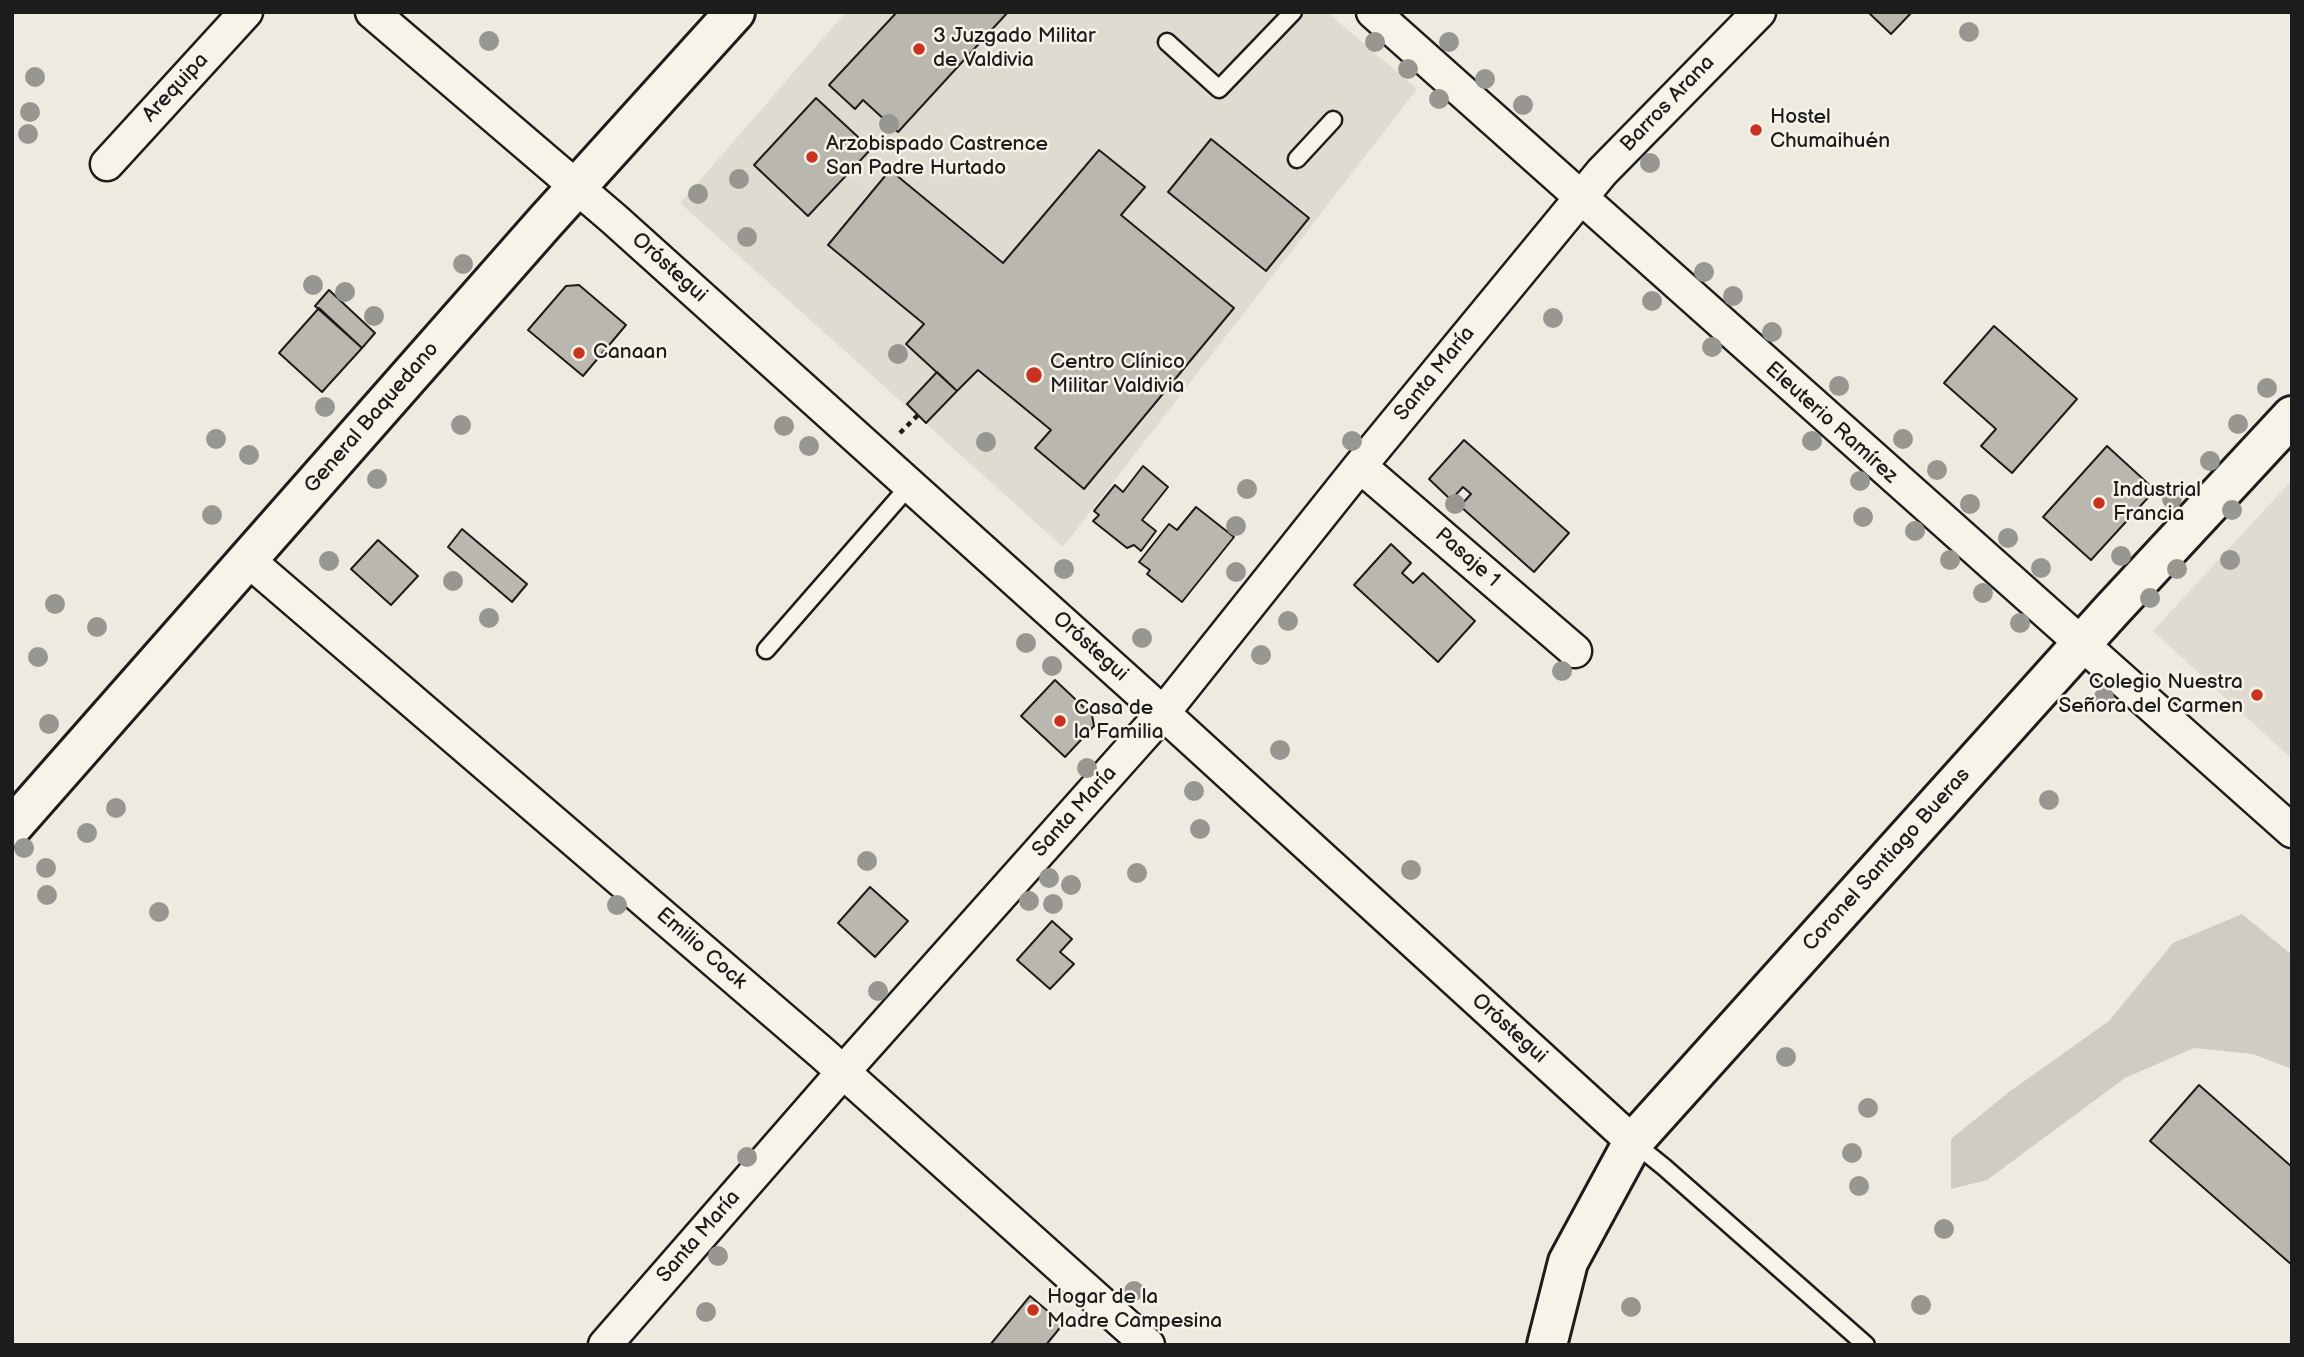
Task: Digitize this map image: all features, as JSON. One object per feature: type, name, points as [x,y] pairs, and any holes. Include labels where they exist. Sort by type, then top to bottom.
[{"type":"main road","name":"General Baquedano","points":[[12,827],[735,12]]},
{"type":"main road","name":"Coronel Santiago Bueras","points":[[1547,1345],[1568,1262],[1633,1142],[2082,643],[2292,416]]},
{"type":"street","name":"Arequipa","points":[[107,164],[246,12]]},
{"type":"street","name":"Oróstegui","points":[[372,12],[614,219],[1163,713],[1633,1142]]},
{"type":"street","name":"Eleuterio Ramírez","points":[[1373,12],[2056,624],[2082,643],[2292,831]]},
{"type":"street","name":"Barros Arana","points":[[1579,198],[1759,12]]},
{"type":"street","name":"Santa María","points":[[605,1345],[1163,713],[1579,198]]},
{"type":"street","name":"Pasaje 1","points":[[1360,466],[1575,650]]},
{"type":"street","name":"Emilio Cock","points":[[248,559],[844,1072],[1148,1345]]},
{"type":"lane","points":[[1167,42],[1219,89],[1293,12]]},
{"type":"lane","points":[[1297,159],[1333,120]]},
{"type":"lane","points":[[766,650],[910,485]]},
{"type":"lane","name":"Oróstegui","points":[[1633,1142],[1866,1345]]},
{"type":"shaded area","name":"Centro Clínico Militar Valdivia","points":[[846,12],[1327,12],[1417,89],[1063,547],[680,203]]},
{"type":"shaded area","name":"Colegio Nuestra Señora del Carmen","points":[[2292,480],[2292,759],[2153,631]]},
{"type":"shaded area","points":[[2242,914],[2292,955],[2292,1069],[2253,1054],[2194,1048],[2125,1078],[1987,1180],[1951,1189],[1951,1139],[2009,1092],[2109,1021],[2173,943]]},
{"type":"building","name":"3 Juzgado Militar de Valdivia","points":[[897,12],[1008,12],[898,132],[863,100],[855,109],[829,85]]},
{"type":"building","points":[[1868,12],[1912,12],[1891,34]]},
{"type":"building","name":"Arzobispado Castrence San Padre Hurtado","points":[[816,98],[871,149],[808,216],[754,165]]},
{"type":"building","points":[[1211,139],[1309,218],[1266,271],[1168,192]]},
{"type":"building","points":[[1099,150],[1145,187],[1121,215],[1234,308],[1084,489],[1035,448],[1051,430],[978,370],[957,391],[906,344],[924,324],[828,245],[890,170],[1003,263]]},
{"type":"building","name":"Canaan","points":[[579,285],[626,325],[583,376],[528,330],[566,286]]},
{"type":"building","points":[[329,290],[375,333],[362,348],[315,306]]},
{"type":"building","points":[[319,308],[362,348],[322,392],[279,353]]},
{"type":"building","points":[[1994,326],[2077,399],[2012,473],[1981,446],[1996,429],[1944,383]]},
{"type":"building","points":[[937,372],[957,391],[926,423],[907,404]]},
{"type":"building","points":[[1464,440],[1569,533],[1534,572],[1460,506],[1471,494],[1463,487],[1451,500],[1429,479]]},
{"type":"building","name":"Industrial Francia","points":[[2107,446],[2155,490],[2091,560],[2043,517]]},
{"type":"building","points":[[1143,466],[1168,487],[1142,520],[1156,531],[1141,551],[1134,545],[1127,548],[1093,521],[1099,515],[1094,511],[1115,485],[1123,492]]},
{"type":"building","points":[[1196,507],[1234,537],[1182,602],[1147,574],[1150,570],[1139,562],[1169,524],[1177,530]]},
{"type":"building","points":[[462,529],[527,584],[512,602],[448,547]]},
{"type":"building","points":[[378,540],[418,576],[391,605],[351,569]]},
{"type":"building","points":[[1391,544],[1411,563],[1402,573],[1413,583],[1423,573],[1475,621],[1438,662],[1354,585]]},
{"type":"building","name":"Casa de la Familia","points":[[1055,680],[1092,715],[1094,726],[1065,757],[1021,716]]},
{"type":"building","points":[[870,887],[908,921],[875,957],[838,923]]},
{"type":"building","points":[[1052,921],[1072,939],[1060,952],[1074,964],[1050,989],[1017,960]]},
{"type":"building","points":[[2199,1085],[2292,1167],[2292,1265],[2150,1141]]},
{"type":"building","name":"Hogar de la Madre Campesina","points":[[1030,1296],[1063,1324],[1046,1345],[990,1345]]},
{"type":"place","name":"3 Juzgado Militar de Valdivia","points":[[919,49]]},
{"type":"place","name":"Hostel Chumaihuén","points":[[1756,130]]},
{"type":"place","name":"Arzobispado Castrence San Padre Hurtado","points":[[812,157]]},
{"type":"place","name":"Canaan","points":[[579,353]]},
{"type":"place","name":"Centro Clínico Militar Valdivia","points":[[1034,375]]},
{"type":"place","name":"Industrial Francia","points":[[2099,503]]},
{"type":"place","name":"Colegio Nuestra Señora del Carmen","points":[[2257,695]]},
{"type":"place","name":"Casa de la Familia","points":[[1060,721]]},
{"type":"place","name":"Hogar de la Madre Campesina","points":[[1033,1310]]}]
